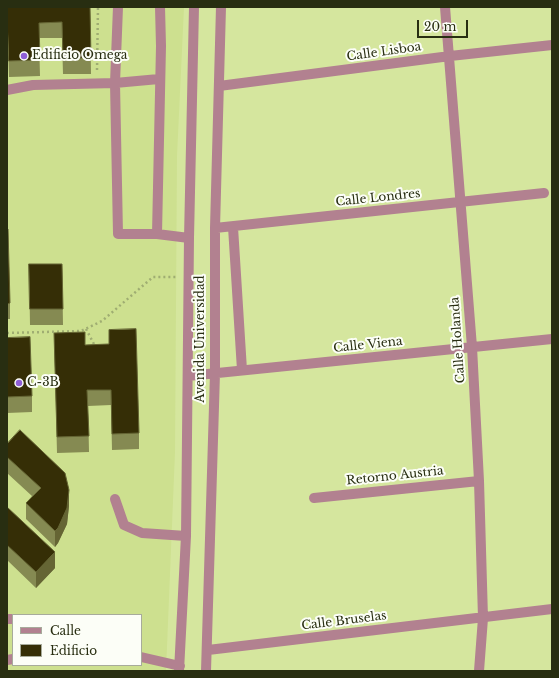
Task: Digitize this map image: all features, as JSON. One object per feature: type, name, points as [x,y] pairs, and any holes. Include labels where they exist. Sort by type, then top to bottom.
[{"type":"street","points":[[118,7],[115,83],[118,234],[156,234],[189,238]]},
{"type":"street","points":[[156,234],[161,46],[160,7]]},
{"type":"street","name":"Avenida Universidad","points":[[179,669],[186,536],[188,277],[194,7]]},
{"type":"street","name":"Avenida Universidad","points":[[206,671],[208,650],[215,373],[215,228],[221,7]]},
{"type":"street","name":"Calle Holanda","points":[[446,7],[462,202],[479,481],[483,618],[479,671]]},
{"type":"street","name":"Calle Lisboa","points":[[219,86],[450,56],[552,45]]},
{"type":"street","points":[[7,90],[33,85],[115,83],[159,79]]},
{"type":"street","name":"Calle Londres","points":[[215,228],[544,193]]},
{"type":"street","points":[[233,227],[242,370]]},
{"type":"street","name":"Calle Viena","points":[[188,376],[552,339]]},
{"type":"street","name":"Retorno Austria","points":[[314,498],[479,481]]},
{"type":"street","points":[[115,499],[124,525],[142,533],[186,536]]},
{"type":"street","name":"Calle Bruselas","points":[[208,650],[552,609]]},
{"type":"street","points":[[142,657],[179,669]]},
{"type":"path","points":[[97,83],[98,7]]},
{"type":"path","points":[[7,333],[81,331],[102,322],[153,277],[188,277]]},
{"type":"path","points":[[86,329],[95,347]]},
{"type":"shaded area","points":[[7,7],[184,7],[177,156],[175,452],[166,671],[7,671]]},
{"type":"building","name":"Edificio Omega","points":[[7,7],[90,7],[91,58],[63,58],[62,22],[39,23],[40,60],[9,61]]},
{"type":"building","points":[[7,229],[10,303],[7,304]]},
{"type":"building","points":[[29,264],[62,264],[63,309],[30,309]]},
{"type":"building","points":[[136,329],[139,433],[112,434],[111,390],[87,390],[89,436],[57,437],[54,333],[85,332],[85,345],[109,344],[109,330]]},
{"type":"building","name":"C-3B","points":[[30,337],[32,396],[7,397],[7,338]]},
{"type":"building","points":[[20,430],[65,473],[69,490],[67,508],[58,528],[55,531],[26,503],[41,488],[7,457],[7,444]]},
{"type":"building","points":[[7,507],[55,552],[36,572],[7,545]]},
{"type":"place","name":"Edificio Omega","points":[[24,56]]},
{"type":"place","name":"C-3B","points":[[19,383]]}]
